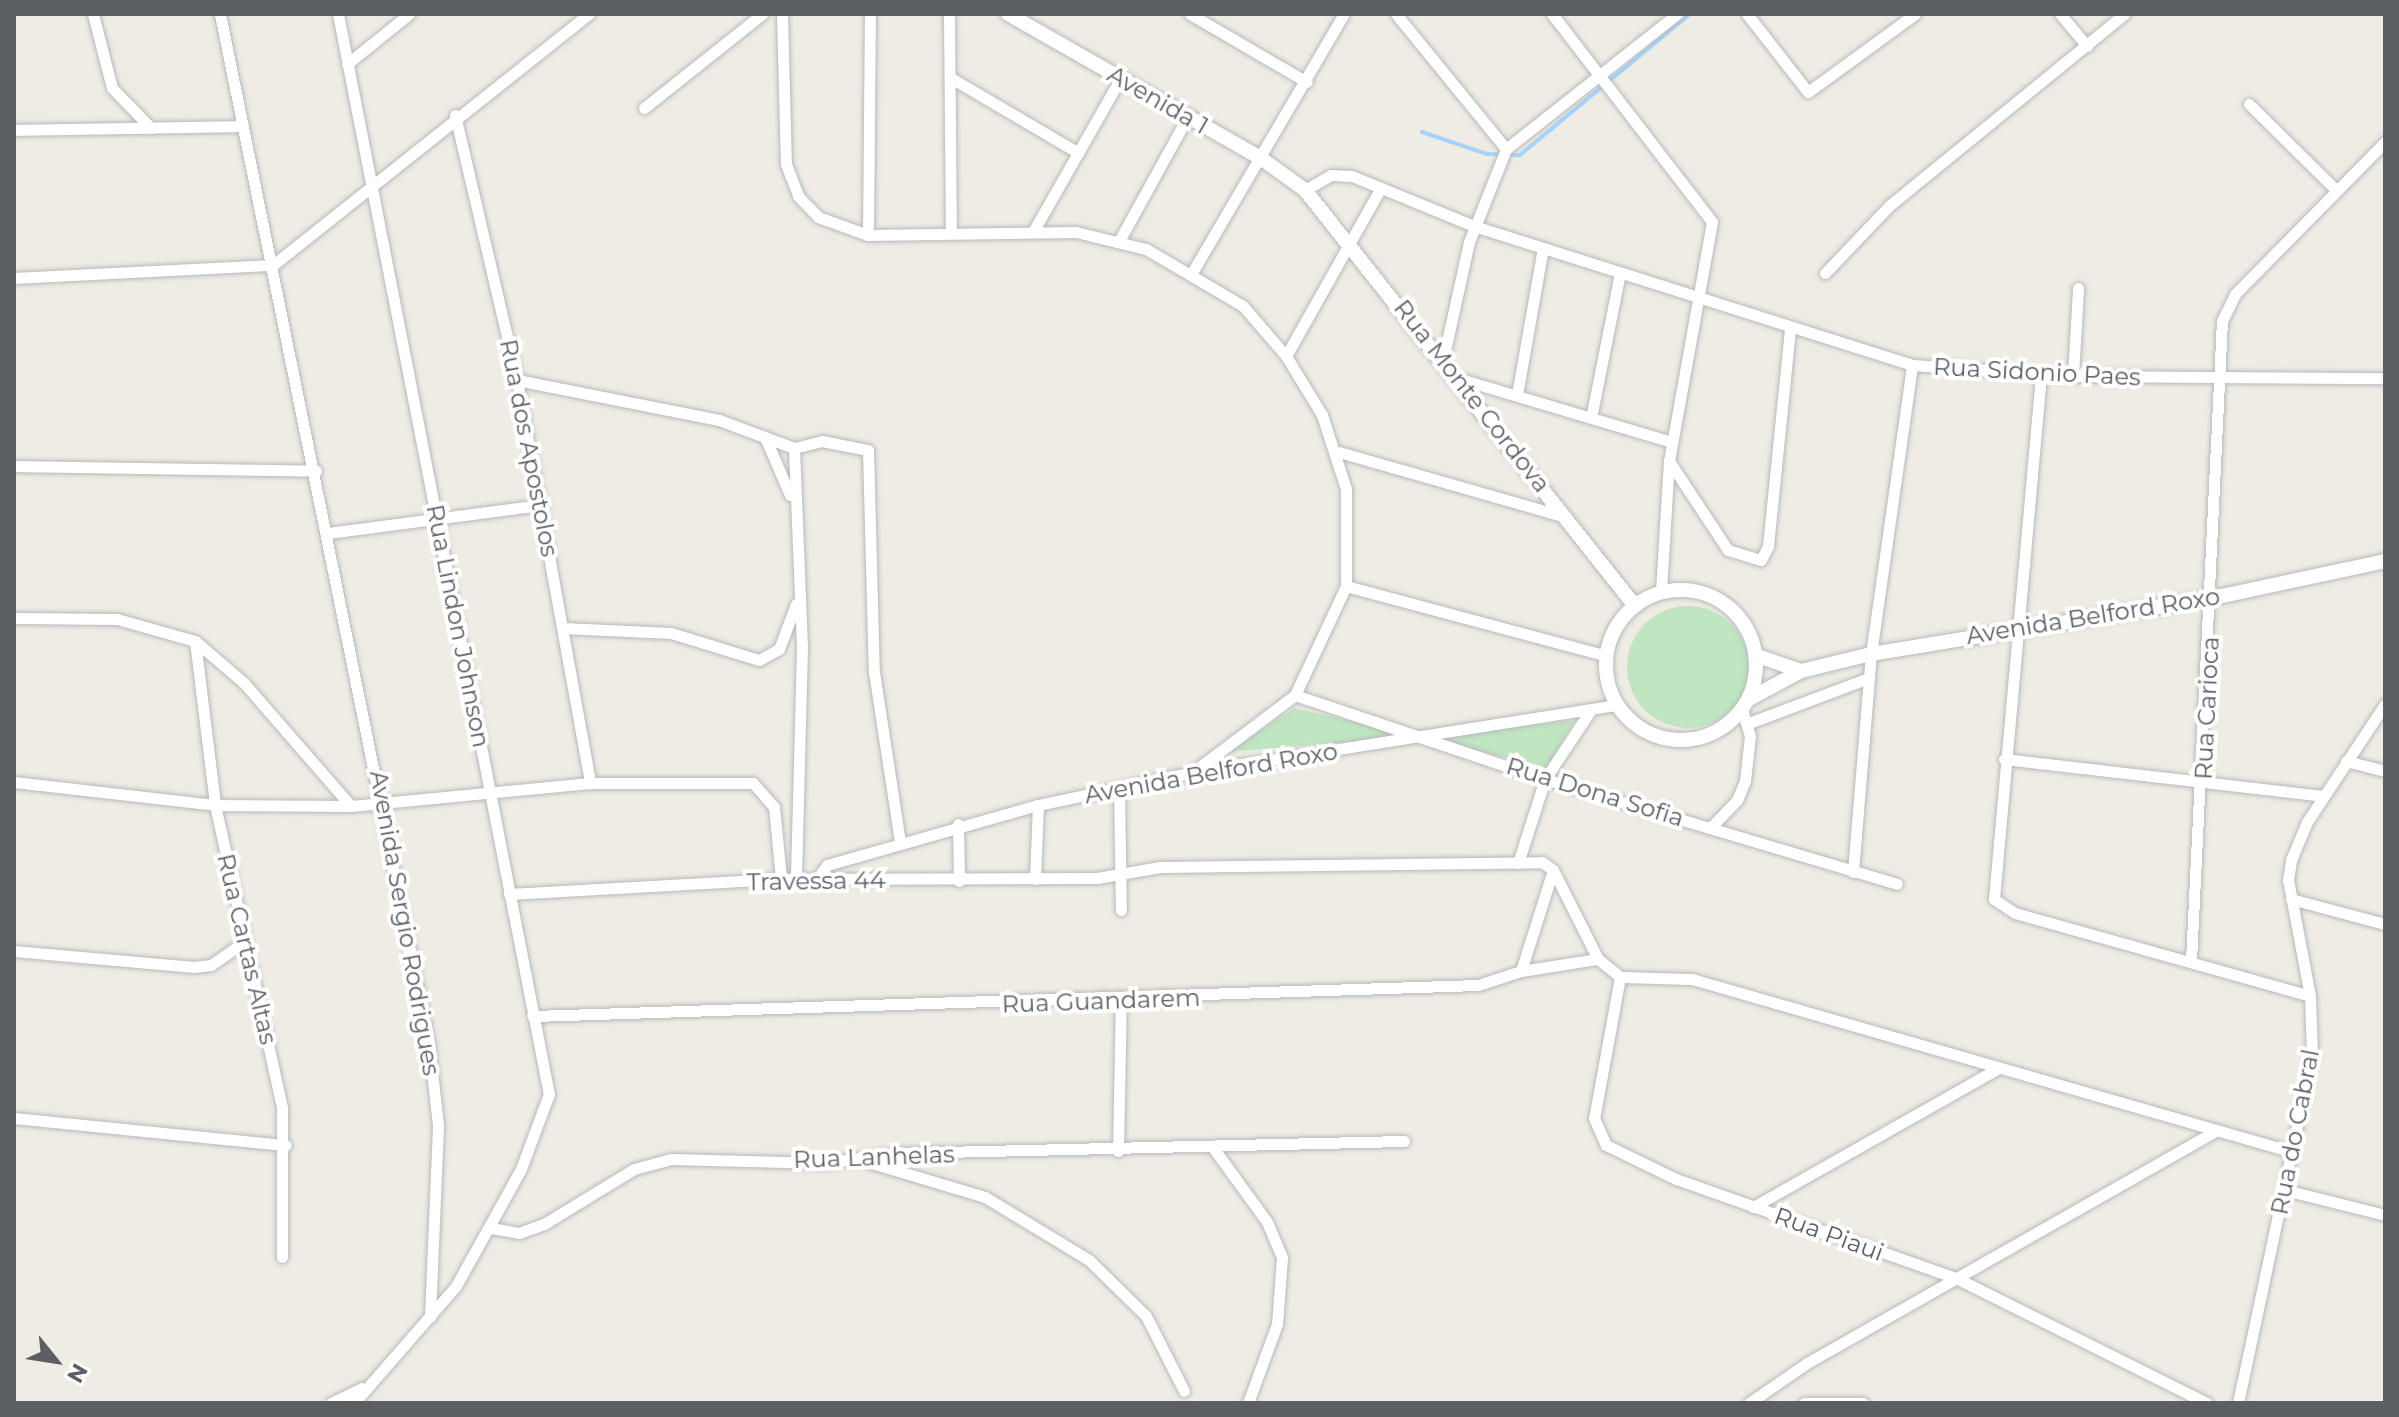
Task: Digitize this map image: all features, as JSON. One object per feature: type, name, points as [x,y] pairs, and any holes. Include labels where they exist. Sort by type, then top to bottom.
[{"type":"street","points":[[93,14],[112,88],[151,128]]},
{"type":"street","name":"Avenida Sergio Rodrigues","points":[[220,14],[385,802],[434,1081],[430,1317]]},
{"type":"street","name":"Rua Lindon Johnson","points":[[338,14],[368,185],[437,518],[549,1094],[491,1228]]},
{"type":"street","points":[[347,64],[409,14]]},
{"type":"street","points":[[14,278],[273,265],[455,115],[589,14]]},
{"type":"street","points":[[644,108],[762,14]]},
{"type":"street","points":[[782,14],[789,177],[818,217],[868,235],[1034,230],[1119,241],[1193,271],[1243,306],[1286,356],[1339,452],[1348,521],[1346,586],[1295,695],[1193,772]]},
{"type":"street","points":[[868,235],[870,14]]},
{"type":"street","points":[[949,14],[951,231]]},
{"type":"street","points":[[1190,14],[1307,82]]},
{"type":"street","points":[[1193,271],[1262,159],[1344,14]]},
{"type":"street","points":[[1396,14],[1503,154]]},
{"type":"street","points":[[1552,14],[1712,222],[1669,460],[1661,592]]},
{"type":"street","points":[[1443,360],[1474,226],[1503,154],[1604,80],[1677,14]]},
{"type":"street","points":[[1747,14],[1804,92],[1915,14]]},
{"type":"street","points":[[2060,14],[2087,46]]},
{"type":"street","points":[[1825,273],[1890,205],[2124,14]]},
{"type":"street","name":"Avenida 1","points":[[1016,16],[1262,159],[1305,190]]},
{"type":"street","points":[[951,78],[1079,153]]},
{"type":"street","points":[[1034,230],[1120,79]]},
{"type":"street","points":[[2249,104],[2336,190],[2385,142]]},
{"type":"street","name":"Rua dos Apostolos","points":[[455,115],[517,380],[590,783]]},
{"type":"street","points":[[1119,241],[1187,118]]},
{"type":"street","points":[[14,130],[243,126]]},
{"type":"street","name":"Rua Sidonio Paes","points":[[1305,190],[1341,175],[1474,226],[1912,365],[2073,376],[2385,378]]},
{"type":"street","points":[[1286,356],[1380,189]]},
{"type":"street","name":"Rua Monte Cordova","points":[[1305,190],[1352,243],[1635,606]]},
{"type":"street","name":"Rua Carioca","points":[[2191,961],[2213,598],[2219,378],[2225,312],[2336,190]]},
{"type":"street","points":[[1517,395],[1543,248]]},
{"type":"street","points":[[1591,418],[1620,273]]},
{"type":"street","points":[[2073,376],[2078,288]]},
{"type":"street","points":[[1669,460],[1728,550],[1761,560],[1768,546],[1790,328]]},
{"type":"street","points":[[1853,872],[1871,654],[1912,365]]},
{"type":"street","points":[[2041,375],[1993,896],[1998,904],[2310,996]]},
{"type":"street","points":[[1457,378],[1672,442]]},
{"type":"street","points":[[517,380],[719,420],[794,448],[822,441],[868,450],[874,672],[900,841]]},
{"type":"street","points":[[765,437],[793,502]]},
{"type":"street","points":[[794,448],[793,502],[798,598],[796,879]]},
{"type":"street","points":[[1339,452],[1566,517]]},
{"type":"street","points":[[14,466],[316,471]]},
{"type":"street","points":[[328,533],[542,505]]},
{"type":"street","name":"Avenida Belford Roxo","points":[[817,879],[827,865],[958,824],[1193,772],[1618,705],[1632,722],[1671,740],[1714,733],[1801,671],[1871,654],[2016,628],[2213,598],[2385,561]]},
{"type":"street","points":[[1346,586],[1607,656]]},
{"type":"street","points":[[1618,705],[1607,656],[1612,637],[1635,606],[1661,592],[1703,593],[1721,602],[1743,624],[1755,655],[1746,711],[1745,781],[1737,800],[1710,828]]},
{"type":"street","points":[[563,628],[671,633],[743,656],[771,657],[798,598]]},
{"type":"street","points":[[14,618],[117,619],[195,641],[244,683],[351,806]]},
{"type":"street","name":"Rua Cartas Altas","points":[[195,641],[215,805],[242,943],[276,1078],[286,1145],[282,1257]]},
{"type":"street","points":[[1755,655],[1801,671]]},
{"type":"street","points":[[1746,711],[1869,678]]},
{"type":"street","name":"Rua Dona Sofia","points":[[1295,695],[1545,779],[1897,884]]},
{"type":"street","points":[[2004,759],[2203,779],[2323,796],[2385,704]]},
{"type":"street","points":[[1590,711],[1545,779],[1518,863],[1542,862],[1553,870],[1598,959],[1620,977],[1692,979],[2293,1152]]},
{"type":"street","points":[[2346,761],[2385,771]]},
{"type":"street","points":[[14,782],[215,805],[351,806],[590,783],[762,788],[774,807],[781,879]]},
{"type":"street","points":[[1119,789],[1124,873],[1121,910]]},
{"type":"street","name":"Rua do Cabral","points":[[2238,1403],[2312,1054],[2310,996],[2291,899],[2291,860],[2323,796]]},
{"type":"street","points":[[1035,879],[1038,805]]},
{"type":"street","points":[[958,824],[959,881]]},
{"type":"street","name":"Travessa 44","points":[[509,894],[781,879],[1035,879],[1124,873],[1160,867],[1518,863]]},
{"type":"street","points":[[1553,870],[1521,971],[1598,959]]},
{"type":"street","points":[[2291,899],[2385,924]]},
{"type":"street","points":[[14,951],[194,967],[211,965],[242,943]]},
{"type":"street","name":"Rua Guandarem","points":[[533,1016],[1121,1001],[1449,988],[1521,971]]},
{"type":"street","name":"Rua Piaui","points":[[1620,977],[1594,1118],[1598,1134],[1618,1154],[1753,1207],[1958,1279],[2207,1403]]},
{"type":"street","points":[[1118,1151],[1121,1001]]},
{"type":"street","points":[[1753,1207],[1999,1068]]},
{"type":"street","points":[[14,1118],[286,1145]]},
{"type":"street","points":[[1749,1403],[2215,1131]]},
{"type":"street","name":"Rua Lanhelas","points":[[491,1228],[519,1233],[544,1224],[634,1169],[671,1159],[863,1160],[901,1153],[1214,1149],[1404,1141]]},
{"type":"street","points":[[1214,1149],[1267,1222],[1282,1258],[1277,1324],[1248,1403]]},
{"type":"street","points":[[863,1160],[985,1197],[1089,1260],[1146,1316],[1184,1391]]},
{"type":"street","points":[[2285,1190],[2385,1215]]},
{"type":"street","points":[[354,1403],[363,1387],[430,1317],[491,1228]]},
{"type":"street","points":[[331,1403],[363,1387]]},
{"type":"street","points":[[1804,1403],[1863,1403]]},
{"type":"green space","points":[[1688,606],[1711,611],[1731,624],[1744,644],[1749,667],[1744,690],[1731,710],[1711,723],[1688,728],[1665,723],[1645,710],[1632,690],[1627,667],[1632,644],[1645,624],[1665,611]]},
{"type":"green space","points":[[1294,708],[1419,736],[1228,752]]},
{"type":"green space","points":[[1574,721],[1547,768],[1419,736]]},
{"type":"waterway","points":[[1422,132],[1487,154],[1520,155],[1690,14]]}]
